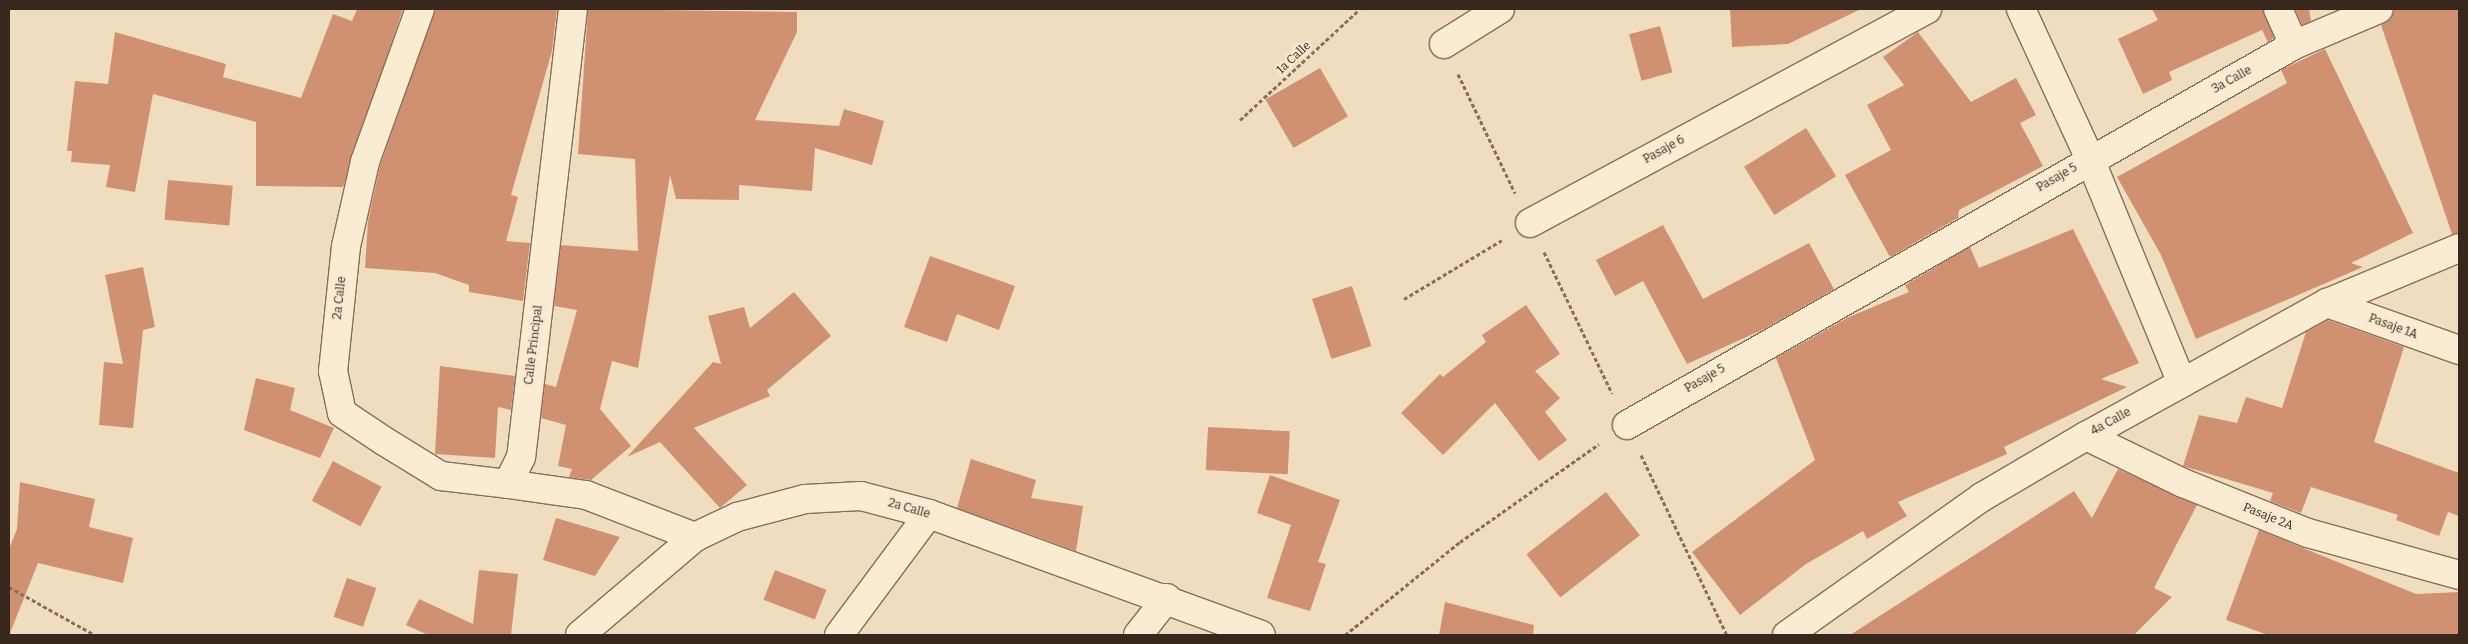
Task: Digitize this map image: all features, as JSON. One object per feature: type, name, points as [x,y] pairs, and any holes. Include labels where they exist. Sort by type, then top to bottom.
[{"type":"street","name":"2a Calle","points":[[420,9],[365,162],[346,246],[333,371],[342,413],[384,441],[441,476],[508,484]]},
{"type":"street","name":"Calle Principal","points":[[508,484],[521,457],[573,9]]},
{"type":"street","points":[[1444,44],[1500,9]]},
{"type":"street","name":"Pasaje 6","points":[[1530,223],[1927,9]]},
{"type":"street","points":[[2021,9],[2090,159],[2182,383]]},
{"type":"street","points":[[2278,9],[2294,45]]},
{"type":"street","name":"3a Calle","points":[[2090,159],[2294,45],[2379,9]]},
{"type":"street","name":"Pasaje 5","points":[[1627,425],[2090,159]]},
{"type":"street","name":"4a Calle","points":[[1787,635],[1982,497],[2086,436],[2327,303],[2459,248]]},
{"type":"street","name":"Pasaje 1A","points":[[2327,303],[2459,350]]},
{"type":"street","name":"Pasaje 2A","points":[[2086,436],[2183,483],[2308,533],[2459,576]]},
{"type":"street","points":[[508,484],[586,495],[695,537]]},
{"type":"street","name":"2a Calle","points":[[580,635],[660,572],[695,537],[737,517],[805,498],[861,496],[929,514],[1167,598],[1261,635]]},
{"type":"street","points":[[839,635],[929,514]]},
{"type":"street","points":[[1138,635],[1167,598]]},
{"type":"path","name":"1a Calle","points":[[1240,120],[1360,9]]},
{"type":"path","points":[[1444,44],[1727,635]]},
{"type":"path","points":[[1404,299],[1530,223]]},
{"type":"path","points":[[1345,635],[1460,542],[1627,425]]},
{"type":"path","points":[[9,587],[95,635]]},
{"type":"building","points":[[357,9],[403,9],[343,187],[256,186],[256,122],[153,94],[135,192],[106,187],[110,165],[71,162],[72,151],[67,151],[75,81],[108,84],[115,32],[226,64],[223,77],[301,98],[333,14],[352,21]]},
{"type":"building","points":[[435,9],[557,9],[552,51],[511,195],[518,197],[506,241],[530,243],[523,301],[469,292],[469,285],[435,273],[365,268],[368,221],[380,166]]},
{"type":"building","points":[[588,9],[797,12],[797,32],[755,120],[839,126],[844,109],[884,121],[872,165],[815,148],[812,191],[739,185],[739,200],[676,199],[670,175],[638,368],[612,361],[600,409],[631,446],[591,480],[569,477],[572,469],[558,466],[566,425],[541,418],[545,384],[556,387],[577,310],[554,306],[561,245],[638,251],[635,159],[578,154]]},
{"type":"building","points":[[1730,9],[1861,9],[1788,44],[1732,47]]},
{"type":"building","points":[[2152,9],[2263,9],[2274,38],[2268,42],[2262,30],[2169,72],[2172,80],[2143,94],[2118,39],[2158,20]]},
{"type":"building","points":[[2295,9],[2309,9],[2311,21],[2302,25]]},
{"type":"building","points":[[2394,9],[2459,9],[2459,233],[2452,234],[2381,25],[2391,19]]},
{"type":"building","points":[[1660,26],[1672,72],[1642,81],[1629,34]]},
{"type":"building","points":[[1918,32],[1971,102],[2016,78],[2036,115],[2020,123],[2043,166],[1959,210],[1958,218],[1890,257],[1845,175],[1891,150],[1867,105],[1904,85],[1883,57]]},
{"type":"building","points":[[2325,49],[2413,233],[2351,263],[2363,267],[2196,339],[2161,255],[2117,177],[2287,83],[2281,70]]},
{"type":"building","points":[[1320,68],[1348,116],[1293,148],[1265,100]]},
{"type":"building","points":[[1806,128],[1836,176],[1774,215],[1744,167]]},
{"type":"building","points":[[168,180],[233,186],[229,226],[165,220]]},
{"type":"building","points":[[1663,225],[1703,299],[1809,243],[1834,289],[1764,329],[1687,364],[1643,281],[1615,296],[1596,260]]},
{"type":"building","points":[[2073,229],[2139,363],[2101,379],[2127,387],[2004,447],[2007,454],[1898,502],[1907,516],[1867,539],[1863,531],[1806,564],[1740,615],[1692,552],[1815,460],[1776,358],[1849,317],[1909,292],[1905,285],[1970,247],[1979,268]]},
{"type":"building","points":[[930,256],[1015,286],[999,330],[957,314],[947,342],[904,327]]},
{"type":"building","points":[[143,267],[155,327],[143,330],[133,428],[99,425],[104,362],[123,364],[105,275]]},
{"type":"building","points":[[1352,286],[1371,346],[1332,359],[1312,299]]},
{"type":"building","points":[[794,292],[831,336],[767,390],[770,396],[694,428],[747,485],[720,508],[660,442],[627,457],[713,362],[721,364],[708,316],[744,307],[750,328]]},
{"type":"building","points":[[1526,305],[1560,354],[1535,371],[1560,398],[1545,412],[1567,440],[1539,461],[1495,403],[1443,455],[1401,413],[1440,374],[1443,377],[1486,342],[1482,335]]},
{"type":"building","points":[[2328,320],[2404,347],[2374,442],[2459,473],[2459,516],[2448,512],[2439,536],[2396,520],[2398,515],[2311,487],[2301,513],[2270,501],[2273,493],[2183,466],[2199,415],[2237,423],[2246,397],[2282,408],[2306,332]]},
{"type":"building","points":[[440,366],[515,376],[511,410],[498,407],[495,458],[435,454]]},
{"type":"building","points":[[256,378],[295,388],[290,410],[334,428],[320,458],[244,430]]},
{"type":"building","points":[[1208,427],[1290,431],[1288,474],[1206,470]]},
{"type":"building","points":[[971,459],[1036,480],[1031,498],[1083,506],[1076,551],[957,508]]},
{"type":"building","points":[[333,461],[382,487],[360,527],[312,501]]},
{"type":"building","points":[[2118,469],[2197,505],[2154,588],[2172,597],[2134,635],[1850,635],[2074,491],[2092,518]]},
{"type":"building","points":[[1270,475],[1340,500],[1318,562],[1326,564],[1310,611],[1267,598],[1291,525],[1257,513]]},
{"type":"building","points":[[20,482],[95,499],[89,527],[133,538],[123,583],[38,563],[10,633],[9,549],[17,529]]},
{"type":"building","points":[[1606,492],[1640,535],[1560,598],[1526,554]]},
{"type":"building","points":[[556,518],[620,537],[595,576],[543,560]]},
{"type":"building","points":[[2259,530],[2416,594],[2459,592],[2459,635],[2268,635],[2226,620]]},
{"type":"building","points":[[479,570],[518,574],[511,635],[428,635],[406,625],[419,599],[473,624]]},
{"type":"building","points":[[775,570],[826,590],[815,620],[764,600]]},
{"type":"building","points":[[347,578],[376,588],[363,627],[334,617]]},
{"type":"building","points":[[1445,602],[1534,625],[1533,635],[1439,635]]}]
